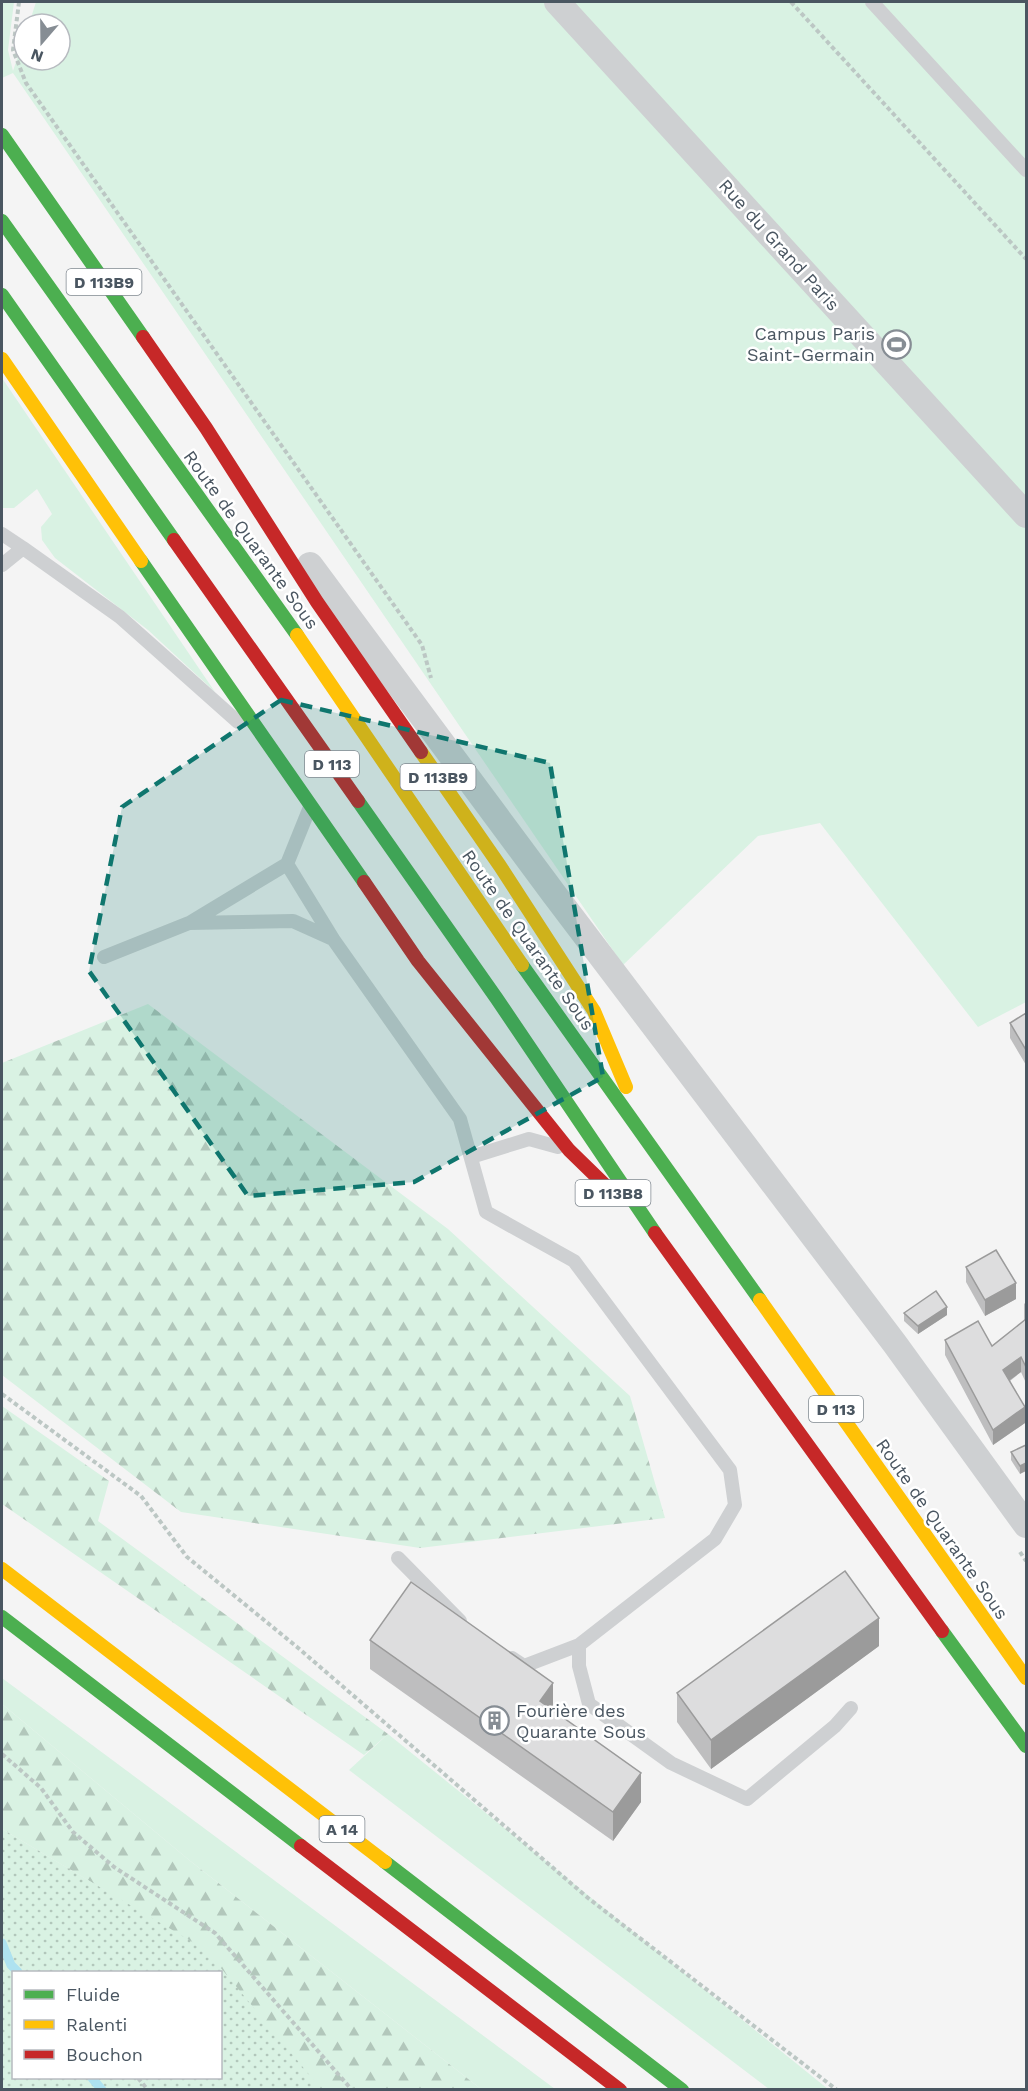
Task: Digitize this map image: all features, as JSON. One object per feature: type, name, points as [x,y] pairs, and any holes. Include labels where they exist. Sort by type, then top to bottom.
[{"type":"main road","name":"D 113B9","points":[[2,135],[206,428],[317,602],[500,866],[594,1011],[647,1139]]},
{"type":"main road","name":"Route de Quarante Sous","points":[[2,221],[331,682],[524,968],[1026,1678]]},
{"type":"main road","name":"D 113","points":[[2,295],[497,999],[657,1236],[836,1487],[1026,1746]]},
{"type":"main road","name":"D 113B8","points":[[2,358],[418,961],[569,1150],[657,1236]]},
{"type":"main road","name":"A 14","points":[[2,1569],[682,2090]]},
{"type":"main road","name":"A 14","points":[[2,1617],[620,2090]]},
{"type":"street","name":"Rue du Grand Paris","points":[[557,2],[1026,515]]},
{"type":"street","points":[[206,428],[895,1344],[1026,1525]]},
{"type":"lane","points":[[872,2],[1026,170]]},
{"type":"lane","points":[[2,534],[120,618],[276,755]]},
{"type":"lane","points":[[2,565],[22,548]]},
{"type":"lane","points":[[104,957],[189,923],[288,864],[310,805]]},
{"type":"lane","points":[[288,864],[333,939],[460,1119],[486,1212],[573,1261],[730,1470],[735,1505],[715,1539],[579,1646],[524,1666],[497,1647]]},
{"type":"lane","points":[[189,923],[293,921],[333,939]]},
{"type":"lane","points":[[471,1157],[529,1139],[569,1150]]},
{"type":"lane","points":[[398,1558],[471,1629]]},
{"type":"lane","points":[[579,1646],[579,1666],[589,1704],[671,1763],[747,1799],[834,1726],[851,1708]]},
{"type":"path","points":[[19,2],[13,50],[26,83],[422,645],[430,667],[432,685]]},
{"type":"path","points":[[791,2],[1026,259]]},
{"type":"path","points":[[2,1394],[141,1496],[187,1557],[297,1647],[588,1898],[837,2090]]},
{"type":"path","points":[[2,1754],[42,1788],[73,1832],[105,1860],[214,1933],[352,2090]]},
{"type":"highlighted area","points":[[281,700],[550,763],[603,1077],[414,1182],[248,1196],[89,971],[122,807]]},
{"type":"green space","points":[[2,2],[14,2],[8,50],[12,72],[72,72],[72,12],[33,12],[36,2],[1026,2],[1026,1002],[978,1027],[820,823],[758,836],[623,965],[13,73],[2,78]]},
{"type":"green space","points":[[2,378],[215,692],[148,630],[55,558],[42,540],[41,527],[52,514],[37,489],[14,508],[2,508]]},
{"type":"green space","points":[[148,1004],[448,1229],[630,1396],[665,1518],[420,1548],[181,1512],[2,1375],[2,1063]]},
{"type":"green space","points":[[2,1406],[109,1481],[98,1521],[388,1734],[364,1755],[2,1504]]},
{"type":"green space","points":[[2,1678],[555,2089],[481,2089],[189,1860],[2,1704]]},
{"type":"green space","points":[[2,1704],[189,1860],[481,2089],[102,2089],[222,2079],[222,1971],[12,1971],[2,1975],[106,1891],[2,1829]]},
{"type":"green space","points":[[388,1734],[828,2089],[769,2089],[349,1770]]},
{"type":"green space","points":[[2,1829],[206,1950],[321,2089],[2,2089]]},
{"type":"building","points":[[1026,1013],[1026,1050],[1010,1023]]},
{"type":"building","points":[[996,1250],[1016,1283],[985,1300],[966,1267]]},
{"type":"building","points":[[936,1291],[947,1307],[918,1326],[904,1313]]},
{"type":"building","points":[[1026,1319],[1026,1367],[1021,1357],[1003,1370],[1025,1407],[993,1430],[945,1340],[978,1321],[992,1346]]},
{"type":"building","points":[[1026,1445],[1026,1463],[1020,1466],[1011,1452]]},
{"type":"building","points":[[845,1571],[879,1618],[711,1740],[677,1693]]},
{"type":"building","points":[[411,1582],[553,1683],[540,1701],[641,1773],[613,1812],[370,1640]]},
{"type":"waterway","points":[[2,1943],[11,1965],[17,1971]]},
{"type":"waterway","points":[[93,2079],[102,2090]]},
{"type":"traffic: fast","points":[[2,135],[143,337]]},
{"type":"traffic: fast","points":[[2,221],[297,635]]},
{"type":"traffic: fast","points":[[2,295],[174,540]]},
{"type":"traffic: fast","points":[[141,561],[364,882]]},
{"type":"traffic: fast","points":[[358,801],[497,999],[655,1233]]},
{"type":"traffic: fast","points":[[522,965],[760,1300]]},
{"type":"traffic: fast","points":[[2,1617],[301,1846]]},
{"type":"traffic: fast","points":[[942,1631],[1026,1746]]},
{"type":"traffic: fast","points":[[385,1862],[682,2090]]},
{"type":"traffic: slow","points":[[2,359],[141,561]]},
{"type":"traffic: slow","points":[[297,635],[522,965]]},
{"type":"traffic: slow","points":[[421,752],[500,866],[594,1011],[626,1087]]},
{"type":"traffic: slow","points":[[760,1300],[1026,1678]]},
{"type":"traffic: slow","points":[[2,1569],[385,1862]]},
{"type":"traffic: jam","points":[[143,337],[206,428],[317,602],[421,752]]},
{"type":"traffic: jam","points":[[174,540],[358,801]]},
{"type":"traffic: jam","points":[[364,882],[418,961],[569,1150],[607,1187]]},
{"type":"traffic: jam","points":[[655,1233],[942,1631]]},
{"type":"traffic: jam","points":[[301,1846],[620,2090]]},
{"type":"place","name":"Campus Paris Saint-Germain","points":[[896,344]]},
{"type":"place","name":"Fourière des Quarante Sous","points":[[495,1721]]}]
